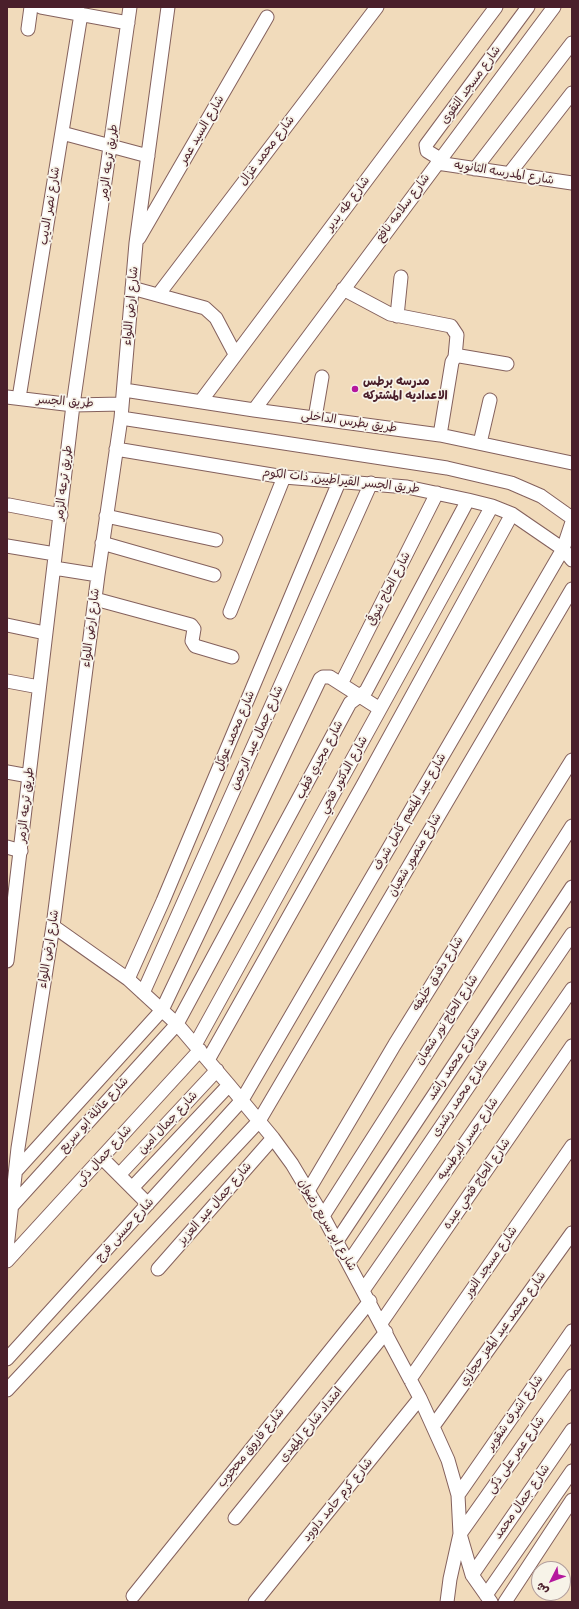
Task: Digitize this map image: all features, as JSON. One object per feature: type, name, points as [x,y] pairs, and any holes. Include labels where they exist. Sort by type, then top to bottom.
[{"type":"street","points":[[28,28],[31,7]]},
{"type":"street","points":[[41,7],[128,23]]},
{"type":"street","name":"طريق ترعه الزمر","points":[[7,961],[21,851],[45,633],[74,405],[130,7]]},
{"type":"street","name":"شارع ارض اللواء","points":[[7,1248],[18,1148],[53,926],[102,543],[121,418],[136,243],[168,7]]},
{"type":"street","name":"شارع محمد غزال","points":[[158,295],[376,7]]},
{"type":"street","name":"شارع طه بدير","points":[[201,401],[496,7]]},
{"type":"street","name":"شارع مسجد التقوى","points":[[438,161],[427,151],[426,145],[528,7]]},
{"type":"street","name":"شارع سلامه نافع","points":[[254,410],[554,7]]},
{"type":"street","name":"شارع نصر الديب","points":[[13,398],[62,134],[81,14]]},
{"type":"street","name":"شارع السيد عمر","points":[[136,243],[267,17]]},
{"type":"street","points":[[475,169],[572,42]]},
{"type":"street","points":[[509,174],[572,93]]},
{"type":"street","points":[[62,134],[148,156]]},
{"type":"street","name":"شارع المدرسه الثانويه","points":[[438,161],[475,169],[571,181]]},
{"type":"street","points":[[397,316],[401,277]]},
{"type":"street","points":[[132,288],[205,308],[211,312],[235,354]]},
{"type":"street","points":[[343,289],[382,311],[397,316],[451,326],[457,335],[455,357],[452,362],[440,435]]},
{"type":"street","points":[[455,357],[460,356],[507,364]]},
{"type":"street","points":[[315,418],[322,377]]},
{"type":"street","name":"طريق بطرس الداخلى","points":[[124,390],[254,410],[440,435],[572,463]]},
{"type":"street","name":"طريق الجسر","points":[[13,398],[74,405],[122,404]]},
{"type":"street","points":[[480,443],[490,400]]},
{"type":"street","points":[[121,418],[447,468],[511,483],[541,496],[572,518]]},
{"type":"street","name":"طريق الجسر القيراطيين, ذات الكوم","points":[[116,449],[284,477],[339,482],[371,483],[437,493],[468,500],[492,506],[512,514],[563,549],[572,560]]},
{"type":"street","points":[[230,612],[284,477]]},
{"type":"street","name":"شارع محمد عوكل","points":[[128,979],[169,886],[339,482]]},
{"type":"street","name":"شارع جمال عبد الرحمن","points":[[143,993],[371,483]]},
{"type":"street","name":"شارع الحاج شوقى","points":[[341,684],[437,493]]},
{"type":"street","name":"شارع مجدي قطب","points":[[176,1024],[350,703],[366,690],[468,500]]},
{"type":"street","points":[[9,505],[61,515]]},
{"type":"street","name":"شارع الدكتور فتحي","points":[[201,1052],[380,709],[492,506]]},
{"type":"street","points":[[201,1052],[363,785],[512,514]]},
{"type":"street","points":[[106,516],[216,540]]},
{"type":"street","name":"شارع عبد المنعم كامل شرف","points":[[242,1100],[563,549],[572,522]]},
{"type":"street","points":[[102,543],[214,575]]},
{"type":"street","points":[[7,546],[56,554]]},
{"type":"street","points":[[54,568],[98,575]]},
{"type":"street","name":"شارع منصور شعبان","points":[[7,1390],[259,1120],[572,589]]},
{"type":"street","points":[[95,599],[191,625],[194,628],[192,641],[195,646],[232,657]]},
{"type":"street","points":[[7,626],[45,633]]},
{"type":"street","points":[[16,1171],[162,1010],[320,680],[327,676],[380,709]]},
{"type":"street","points":[[7,681],[39,687]]},
{"type":"street","name":"شارع دقدق خليفه","points":[[308,1190],[395,1044],[572,760]]},
{"type":"street","points":[[7,772],[29,776]]},
{"type":"street","name":"شارع الحاج نور شعبان","points":[[323,1216],[572,826]]},
{"type":"street","points":[[7,847],[21,851]]},
{"type":"street","name":"شارع محمد راشد","points":[[337,1241],[572,887]]},
{"type":"street","name":"شارع ابو سريع رضوان","points":[[53,926],[128,979],[176,1024],[259,1120],[308,1190],[384,1327],[434,1425],[448,1460],[458,1495],[460,1534],[450,1579],[447,1602]]},
{"type":"street","name":"شارع محمد رشدى","points":[[349,1262],[572,934]]},
{"type":"street","name":"شارع جسر البرطسيه","points":[[367,1295],[572,989]]},
{"type":"street","name":"شارع عائلة ابو سريع","points":[[12,1206],[176,1024]]},
{"type":"street","name":"شارع الحاج فتحي عبده","points":[[384,1327],[572,1046]]},
{"type":"street","name":"شارع جمال ذكى","points":[[7,1262],[201,1052]]},
{"type":"street","name":"شارع جمال امين","points":[[119,1175],[217,1070]]},
{"type":"street","points":[[132,1188],[229,1085]]},
{"type":"street","name":"شارع حسنى فرج","points":[[7,1359],[242,1100]]},
{"type":"street","name":"شارع جمال عبد العزيز","points":[[158,1269],[273,1138]]},
{"type":"street","name":"شارع مسجد النور","points":[[410,1379],[572,1146]]},
{"type":"street","points":[[102,1158],[148,1204]]},
{"type":"street","name":"شارع محمد عبد المعز حجازي","points":[[434,1425],[572,1233]]},
{"type":"street","name":"شارع فاروق محجوب","points":[[133,1596],[367,1295]]},
{"type":"street","name":"امتداد شارع المهدى","points":[[235,1518],[384,1327]]},
{"type":"street","name":"شارع اشرف شقوير","points":[[458,1495],[572,1331]]},
{"type":"street","name":"شارع عمر على ذكى","points":[[460,1534],[572,1376]]},
{"type":"street","name":"شارع كرم حامد داوود","points":[[255,1602],[420,1398]]},
{"type":"street","name":"شارع جمال محمد","points":[[472,1575],[572,1430]]},
{"type":"street","points":[[460,1534],[472,1575],[488,1599],[572,1471]]},
{"type":"street","points":[[505,1602],[572,1500]]},
{"type":"place","name":"مدرسه برطس الاعداديه المشتركه","points":[[355,389]]}]
